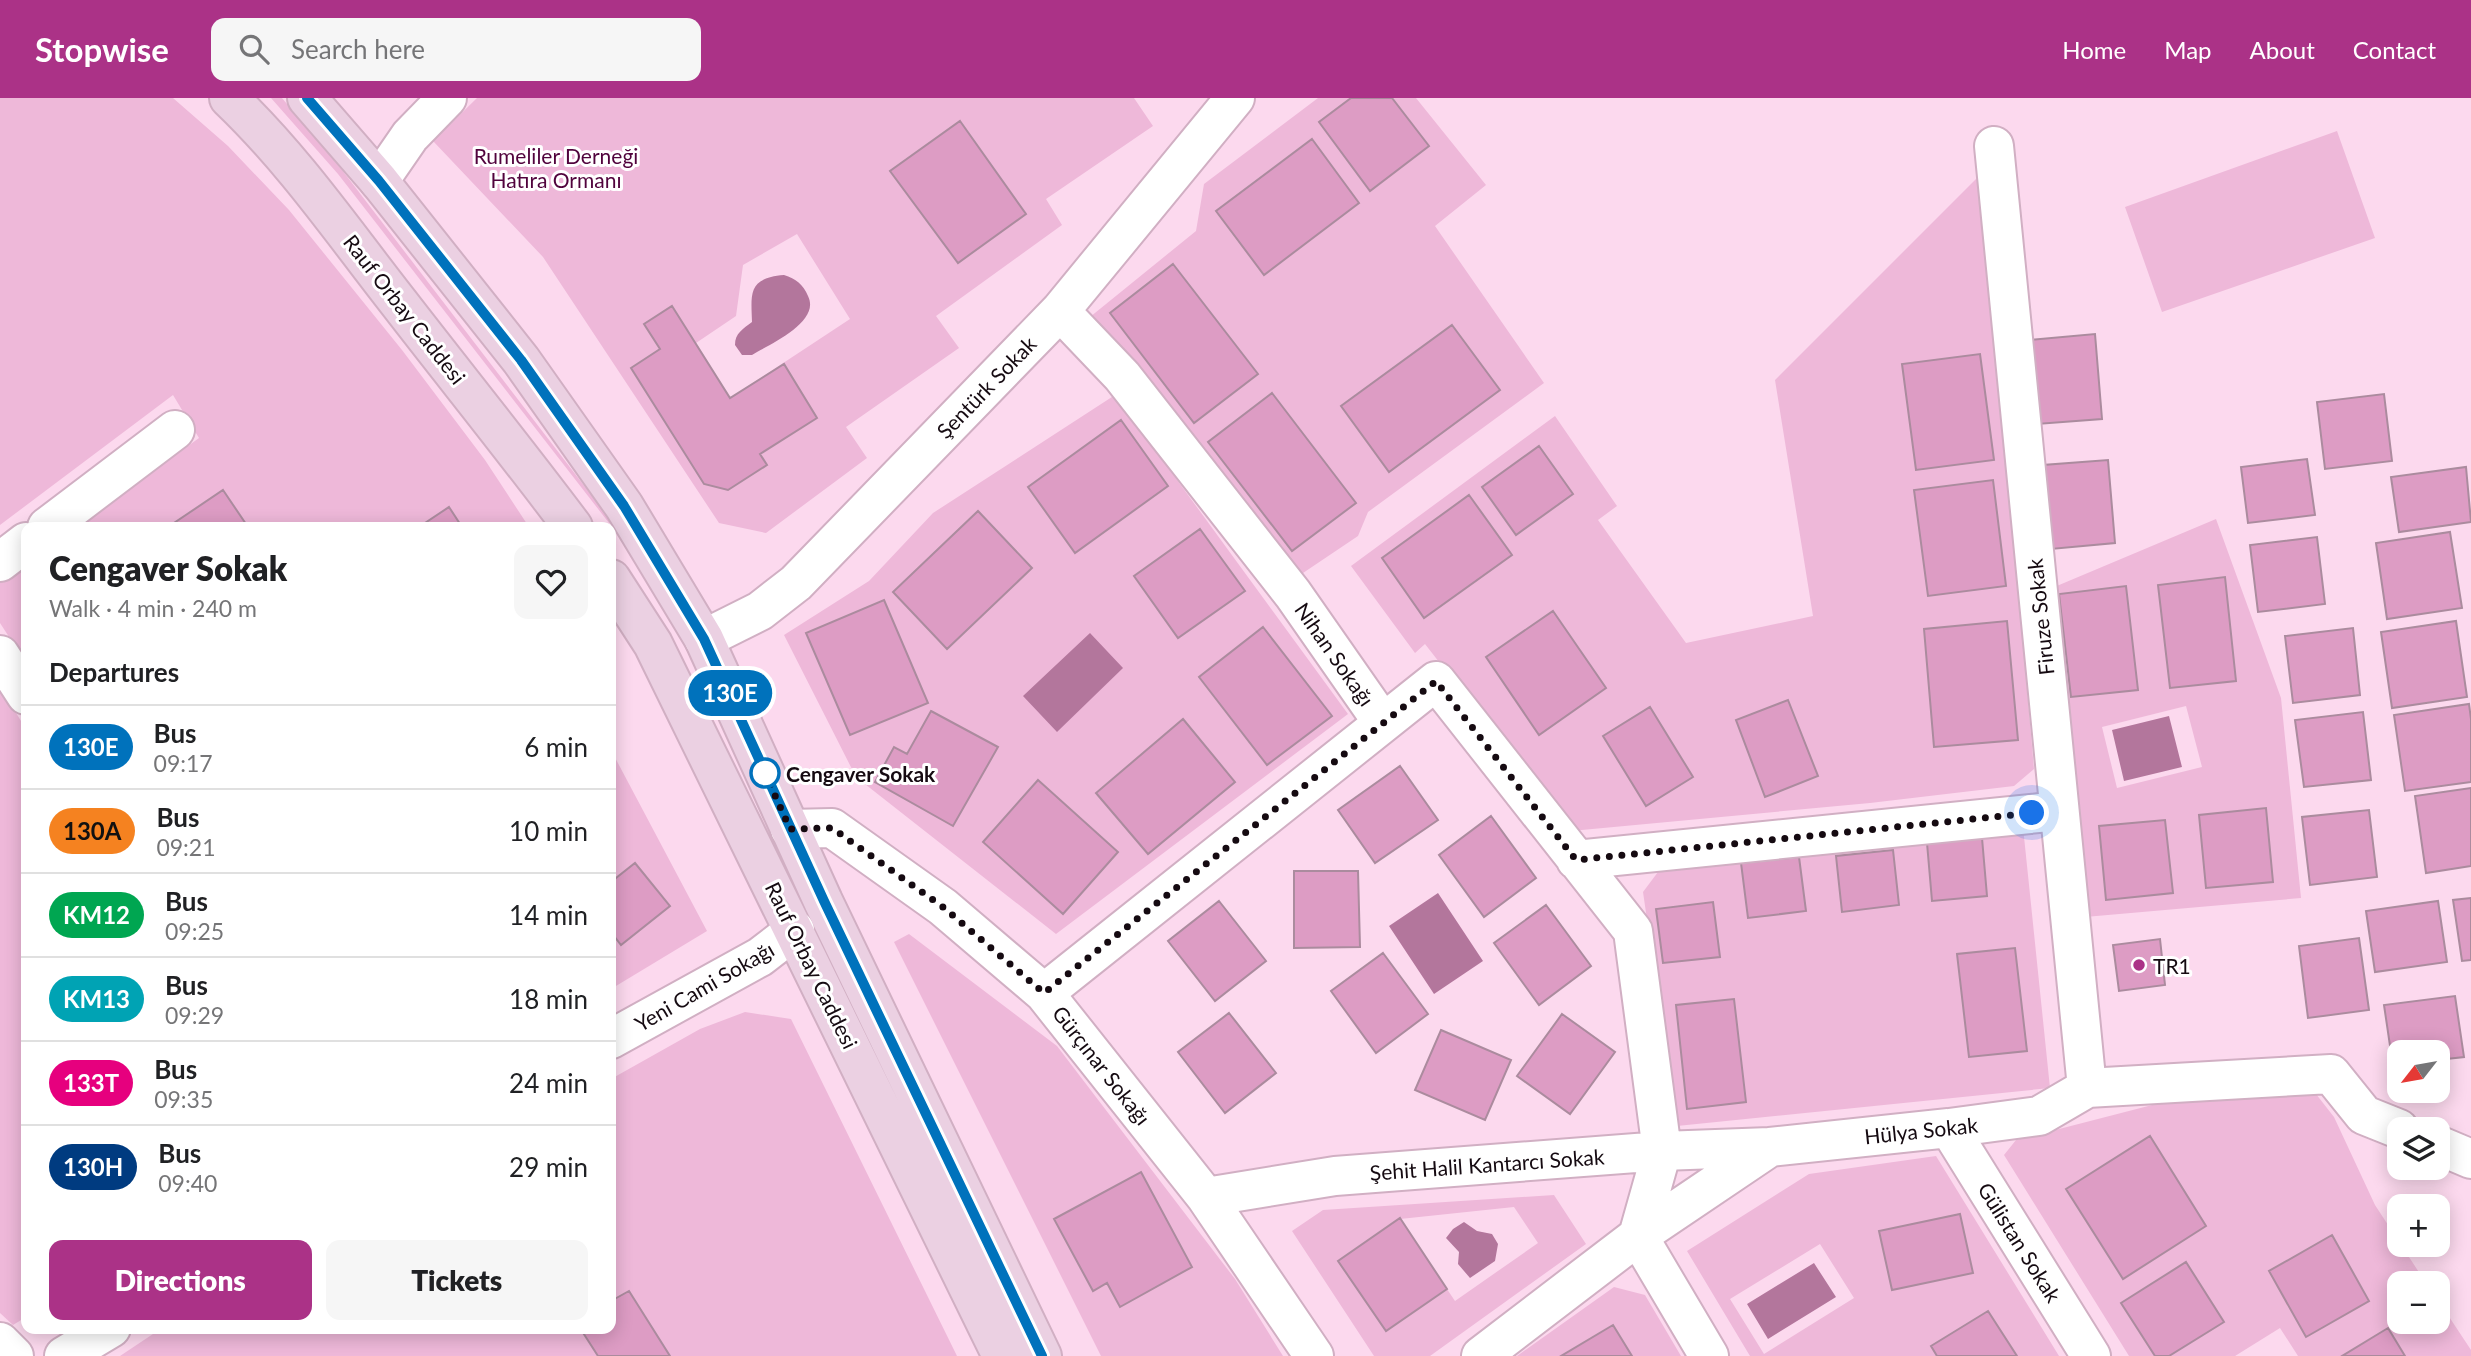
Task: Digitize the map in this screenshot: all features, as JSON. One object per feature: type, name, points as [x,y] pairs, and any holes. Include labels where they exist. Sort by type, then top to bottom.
[{"type":"street","name":"Rauf Orbay Caddesi","points":[[229,98],[270,139],[312,189],[569,522]]},
{"type":"street","name":"Rauf Orbay Caddesi","points":[[307,98],[379,181],[521,360],[624,506],[704,639],[790,829],[1042,1356]]},
{"type":"street","points":[[379,181],[410,136],[447,98]]},
{"type":"street","name":"Şentürk Sokak","points":[[704,639],[760,611],[796,583],[1060,311],[1235,98]]},
{"type":"street","name":"Firuze Sokak","points":[[1993,146],[2087,1088]]},
{"type":"street","name":"Nihan Sokağı","points":[[1060,311],[1122,376],[1293,594],[1383,723],[1436,681],[1633,931],[1662,1151]]},
{"type":"street","points":[[54,522],[175,429]]},
{"type":"street","points":[[0,562],[21,546]]},
{"type":"street","name":"Rauf Orbay Caddesi","points":[[616,587],[653,644],[1002,1356]]},
{"type":"street","points":[[0,655],[21,687]]},
{"type":"street","points":[[1044,993],[1383,723]]},
{"type":"street","points":[[1576,860],[2059,811]]},
{"type":"street","name":"Gürçınar Sokağı","points":[[790,829],[832,828],[943,907],[1044,993],[1206,1197],[1314,1356]]},
{"type":"street","name":"Yeni Cami Sokağı","points":[[616,1036],[760,957],[795,930]]},
{"type":"street","name":"Hülya Sokak","points":[[1481,1356],[1638,1236],[1770,1147],[2039,1116],[2087,1088],[2331,1074],[2364,1115],[2387,1124]]},
{"type":"street","name":"Gülistan Sokak","points":[[1949,1128],[2091,1356]]},
{"type":"street","name":"Şehit Halil Kantarcı Sokak","points":[[1206,1197],[1335,1176],[1662,1151],[1770,1147]]},
{"type":"street","points":[[2450,1150],[2471,1159]]},
{"type":"street","points":[[1662,1151],[1638,1236],[1709,1356]]},
{"type":"street","points":[[64,1356],[101,1334]]},
{"type":"street","points":[[0,1342],[14,1356]]},
{"type":"green space","points":[[0,98],[173,98],[228,146],[289,210],[402,350],[485,460],[526,522],[84,522],[199,438],[173,395],[0,525]]},
{"type":"green space","points":[[271,98],[282,98],[342,170],[612,522],[608,522],[338,174]]},
{"type":"green space","name":"Rumeliler Derneği Hatıra Ormanı","points":[[477,98],[1134,98],[1153,126],[1046,199],[1062,225],[936,316],[959,348],[846,427],[867,458],[766,533],[719,523],[543,257],[433,141]],"holes":[[[797,234],[850,319],[730,398],[696,343],[736,316],[743,265]]]},
{"type":"green space","points":[[1318,98],[1416,98],[1486,185],[1435,226],[1544,383],[1368,512],[1358,536],[1303,573],[1291,572],[1090,317],[1196,231],[1204,184]]},
{"type":"green space","points":[[2337,131],[2375,238],[2162,312],[2125,207]]},
{"type":"green space","points":[[1982,173],[2034,769],[2014,786],[1870,803],[1571,831],[1425,644],[1415,653],[1351,566],[1555,416],[1617,506],[1598,520],[1686,643],[1813,616],[1775,380]]},
{"type":"green space","points":[[1115,395],[1348,714],[1056,934],[856,777],[784,635],[869,581],[933,513]]},
{"type":"green space","points":[[2216,519],[2281,698],[2301,898],[2085,917],[2052,588]],"holes":[[[2186,706],[2202,767],[2117,788],[2102,727]]]},
{"type":"green space","points":[[21,568],[21,655],[0,623],[0,583]]},
{"type":"green space","points":[[0,687],[21,721],[21,1320],[13,1325],[0,1313]]},
{"type":"green space","points":[[616,759],[707,931],[616,986]]},
{"type":"green space","points":[[2023,827],[2050,1088],[1677,1126],[1643,892],[1664,864]]},
{"type":"green space","points":[[909,934],[1057,1046],[1235,1279],[1283,1356],[1101,1356],[894,942]]},
{"type":"green space","points":[[745,1012],[791,1019],[957,1356],[120,1356],[153,1334],[616,1334],[616,1076],[700,1029]]},
{"type":"green space","points":[[2316,1094],[2334,1117],[2375,1205],[2387,1223],[2387,1257],[2409,1257],[2418,1271],[2387,1271],[2387,1334],[2450,1334],[2450,1318],[2471,1350],[2471,1356],[2298,1356],[2280,1328],[2235,1356],[2129,1356],[2004,1155],[2016,1140],[2156,1104]]},
{"type":"green space","points":[[1936,1156],[2059,1356],[1750,1356],[1687,1251],[1809,1174]],"holes":[[[1820,1244],[1854,1298],[1764,1354],[1730,1299]]]},
{"type":"green space","points":[[1554,1195],[1586,1244],[1430,1356],[1374,1356],[1292,1231],[1323,1210]],"holes":[[[1514,1207],[1538,1243],[1455,1301],[1400,1219]]]},
{"type":"green space","points":[[1614,1287],[1645,1295],[1681,1356],[1517,1356]]},
{"type":"shaded area","points":[[784,275],[799,282],[806,292],[810,306],[807,315],[781,338],[752,355],[742,355],[735,341],[740,332],[752,322],[754,289],[764,280]]},
{"type":"shaded area","points":[[1090,633],[1123,668],[1057,732],[1023,696]]},
{"type":"shaded area","points":[[2169,716],[2182,767],[2124,781],[2112,730]]},
{"type":"shaded area","points":[[1438,893],[1483,961],[1434,994],[1389,926]]},
{"type":"shaded area","points":[[1464,1222],[1477,1231],[1492,1234],[1498,1244],[1495,1261],[1470,1278],[1458,1264],[1459,1252],[1446,1238]]},
{"type":"shaded area","points":[[1814,1263],[1836,1297],[1768,1339],[1747,1304]]},
{"type":"building","points":[[1351,98],[1392,98],[1429,146],[1370,191],[1319,122]]},
{"type":"building","points":[[960,121],[1026,214],[958,263],[890,171]]},
{"type":"building","points":[[1312,139],[1359,203],[1264,275],[1216,211]]},
{"type":"building","points":[[1173,264],[1258,374],[1194,423],[1110,313]]},
{"type":"building","points":[[672,306],[730,398],[784,364],[817,418],[760,454],[767,465],[728,490],[704,484],[631,368],[660,349],[644,324]]},
{"type":"building","points":[[1452,325],[1500,390],[1389,472],[1341,406]]},
{"type":"building","points":[[2095,334],[2102,419],[2037,424],[2030,340]]},
{"type":"building","points":[[1980,354],[1994,460],[1916,470],[1902,364]]},
{"type":"building","points":[[1272,393],[1356,503],[1292,551],[1208,442]]},
{"type":"building","points":[[2384,394],[2392,461],[2325,469],[2317,402]]},
{"type":"building","points":[[1121,420],[1168,486],[1075,553],[1028,487]]},
{"type":"building","points":[[1539,446],[1573,494],[1516,535],[1482,487]]},
{"type":"building","points":[[2307,459],[2315,515],[2248,523],[2241,467]]},
{"type":"building","points":[[2108,460],[2115,543],[2051,549],[2043,465]]},
{"type":"building","points":[[2466,467],[2471,522],[2399,532],[2391,477]]},
{"type":"building","points":[[1993,480],[2006,586],[1928,596],[1914,490]]},
{"type":"building","points":[[223,490],[245,522],[175,522]]},
{"type":"building","points":[[1469,495],[1512,555],[1424,618],[1382,558]]},
{"type":"building","points":[[449,507],[459,522],[426,522]]},
{"type":"building","points":[[978,511],[1032,568],[947,649],[893,592]]},
{"type":"building","points":[[1200,529],[1245,591],[1178,638],[1134,576]]},
{"type":"building","points":[[2450,532],[2462,608],[2387,619],[2376,543]]},
{"type":"building","points":[[2317,537],[2325,604],[2258,612],[2250,545]]},
{"type":"building","points":[[2225,577],[2236,681],[2170,688],[2158,585]]},
{"type":"building","points":[[2126,586],[2138,690],[2071,697],[2059,594]]},
{"type":"building","points":[[884,600],[928,703],[850,735],[806,633]]},
{"type":"building","points":[[1553,611],[1606,688],[1539,735],[1486,657]]},
{"type":"building","points":[[2007,621],[2018,740],[1934,747],[1924,629]]},
{"type":"building","points":[[2456,621],[2467,697],[2392,708],[2381,632]]},
{"type":"building","points":[[1263,627],[1332,716],[1267,765],[1199,677]]},
{"type":"building","points":[[2353,628],[2360,695],[2293,703],[2285,636]]},
{"type":"building","points":[[1788,700],[1818,776],[1765,797],[1736,720]]},
{"type":"building","points":[[2469,704],[2471,782],[2405,791],[2394,715]]},
{"type":"building","points":[[1650,707],[1693,777],[1646,806],[1603,736]]},
{"type":"building","points":[[931,711],[998,747],[953,826],[875,782],[894,747],[907,754]]},
{"type":"building","points":[[2363,712],[2371,780],[2304,787],[2295,720]]},
{"type":"building","points":[[1183,719],[1235,782],[1148,854],[1096,793]]},
{"type":"building","points":[[1400,766],[1438,820],[1375,863],[1338,810]]},
{"type":"building","points":[[1038,780],[1118,852],[1063,914],[983,842]]},
{"type":"building","points":[[2471,788],[2471,866],[2426,873],[2415,796]]},
{"type":"building","points":[[2266,808],[2273,882],[2206,888],[2199,815]]},
{"type":"building","points":[[2369,810],[2377,877],[2310,885],[2302,817]]},
{"type":"building","points":[[1491,816],[1536,878],[1484,917],[1439,855]]},
{"type":"building","points":[[2165,820],[2173,893],[2106,900],[2099,826]]},
{"type":"building","points":[[1982,838],[1987,896],[1932,901],[1927,843]]},
{"type":"building","points":[[1893,850],[1899,905],[1842,912],[1836,856]]},
{"type":"building","points":[[1799,857],[1806,911],[1748,918],[1741,863]]},
{"type":"building","points":[[635,863],[670,906],[621,945],[616,938],[616,878]]},
{"type":"building","points":[[1294,871],[1358,871],[1360,947],[1294,948]]},
{"type":"building","points":[[2471,898],[2471,960],[2462,961],[2453,900]]},
{"type":"building","points":[[1219,901],[1266,961],[1215,1001],[1168,941]]},
{"type":"building","points":[[2438,901],[2447,962],[2375,972],[2366,911]]},
{"type":"building","points":[[1713,902],[1720,957],[1663,963],[1656,909]]},
{"type":"building","points":[[1546,905],[1591,966],[1539,1005],[1494,943]]},
{"type":"building","points":[[2359,938],[2369,1010],[2308,1018],[2299,946]]},
{"type":"building","name":"TR1","points":[[2160,939],[2165,985],[2119,991],[2113,945]]},
{"type":"building","points":[[2015,948],[2027,1051],[1969,1057],[1957,954]]},
{"type":"building","points":[[1383,953],[1428,1014],[1376,1053],[1331,991]]},
{"type":"building","points":[[2455,996],[2464,1057],[2450,1059],[2450,1040],[2389,1040],[2384,1005]]},
{"type":"building","points":[[1734,999],[1746,1102],[1687,1109],[1676,1005]]},
{"type":"building","points":[[1229,1013],[1276,1073],[1225,1113],[1178,1052]]},
{"type":"building","points":[[1562,1014],[1615,1052],[1570,1114],[1517,1076]]},
{"type":"building","points":[[1441,1030],[1511,1060],[1485,1120],[1415,1090]]},
{"type":"building","points":[[2150,1136],[2206,1226],[2123,1279],[2066,1189]]},
{"type":"building","points":[[1141,1172],[1192,1267],[1120,1307],[1107,1283],[1093,1291],[1054,1219]]},
{"type":"building","points":[[1960,1214],[1973,1273],[1892,1290],[1879,1231]]},
{"type":"building","points":[[1400,1218],[1447,1289],[1386,1331],[1338,1261]]},
{"type":"building","points":[[2332,1235],[2369,1301],[2306,1337],[2269,1271]]},
{"type":"building","points":[[2186,1262],[2224,1322],[2169,1356],[2155,1356],[2121,1303]]},
{"type":"building","points":[[629,1291],[670,1356],[598,1356],[584,1334],[616,1334],[616,1298]]},
{"type":"building","points":[[1988,1311],[2017,1356],[1937,1356],[1931,1346]]},
{"type":"building","points":[[1613,1325],[1632,1356],[1561,1356]]},
{"type":"building","points":[[2387,1329],[2387,1334],[2392,1334],[2405,1356],[2342,1356]]},
{"type":"bus line","name":"130E","points":[[307,98],[379,181],[521,360],[624,506],[704,639],[824,901],[1042,1356]]},
{"type":"place","name":"Cengaver Sokak","points":[[765,773]]},
{"type":"place","name":"TR1","points":[[2139,965]]},
{"type":"route","points":[[765,773],[790,829],[832,828],[943,907],[1044,993],[1436,681],[1576,860],[2032,813]]}]
